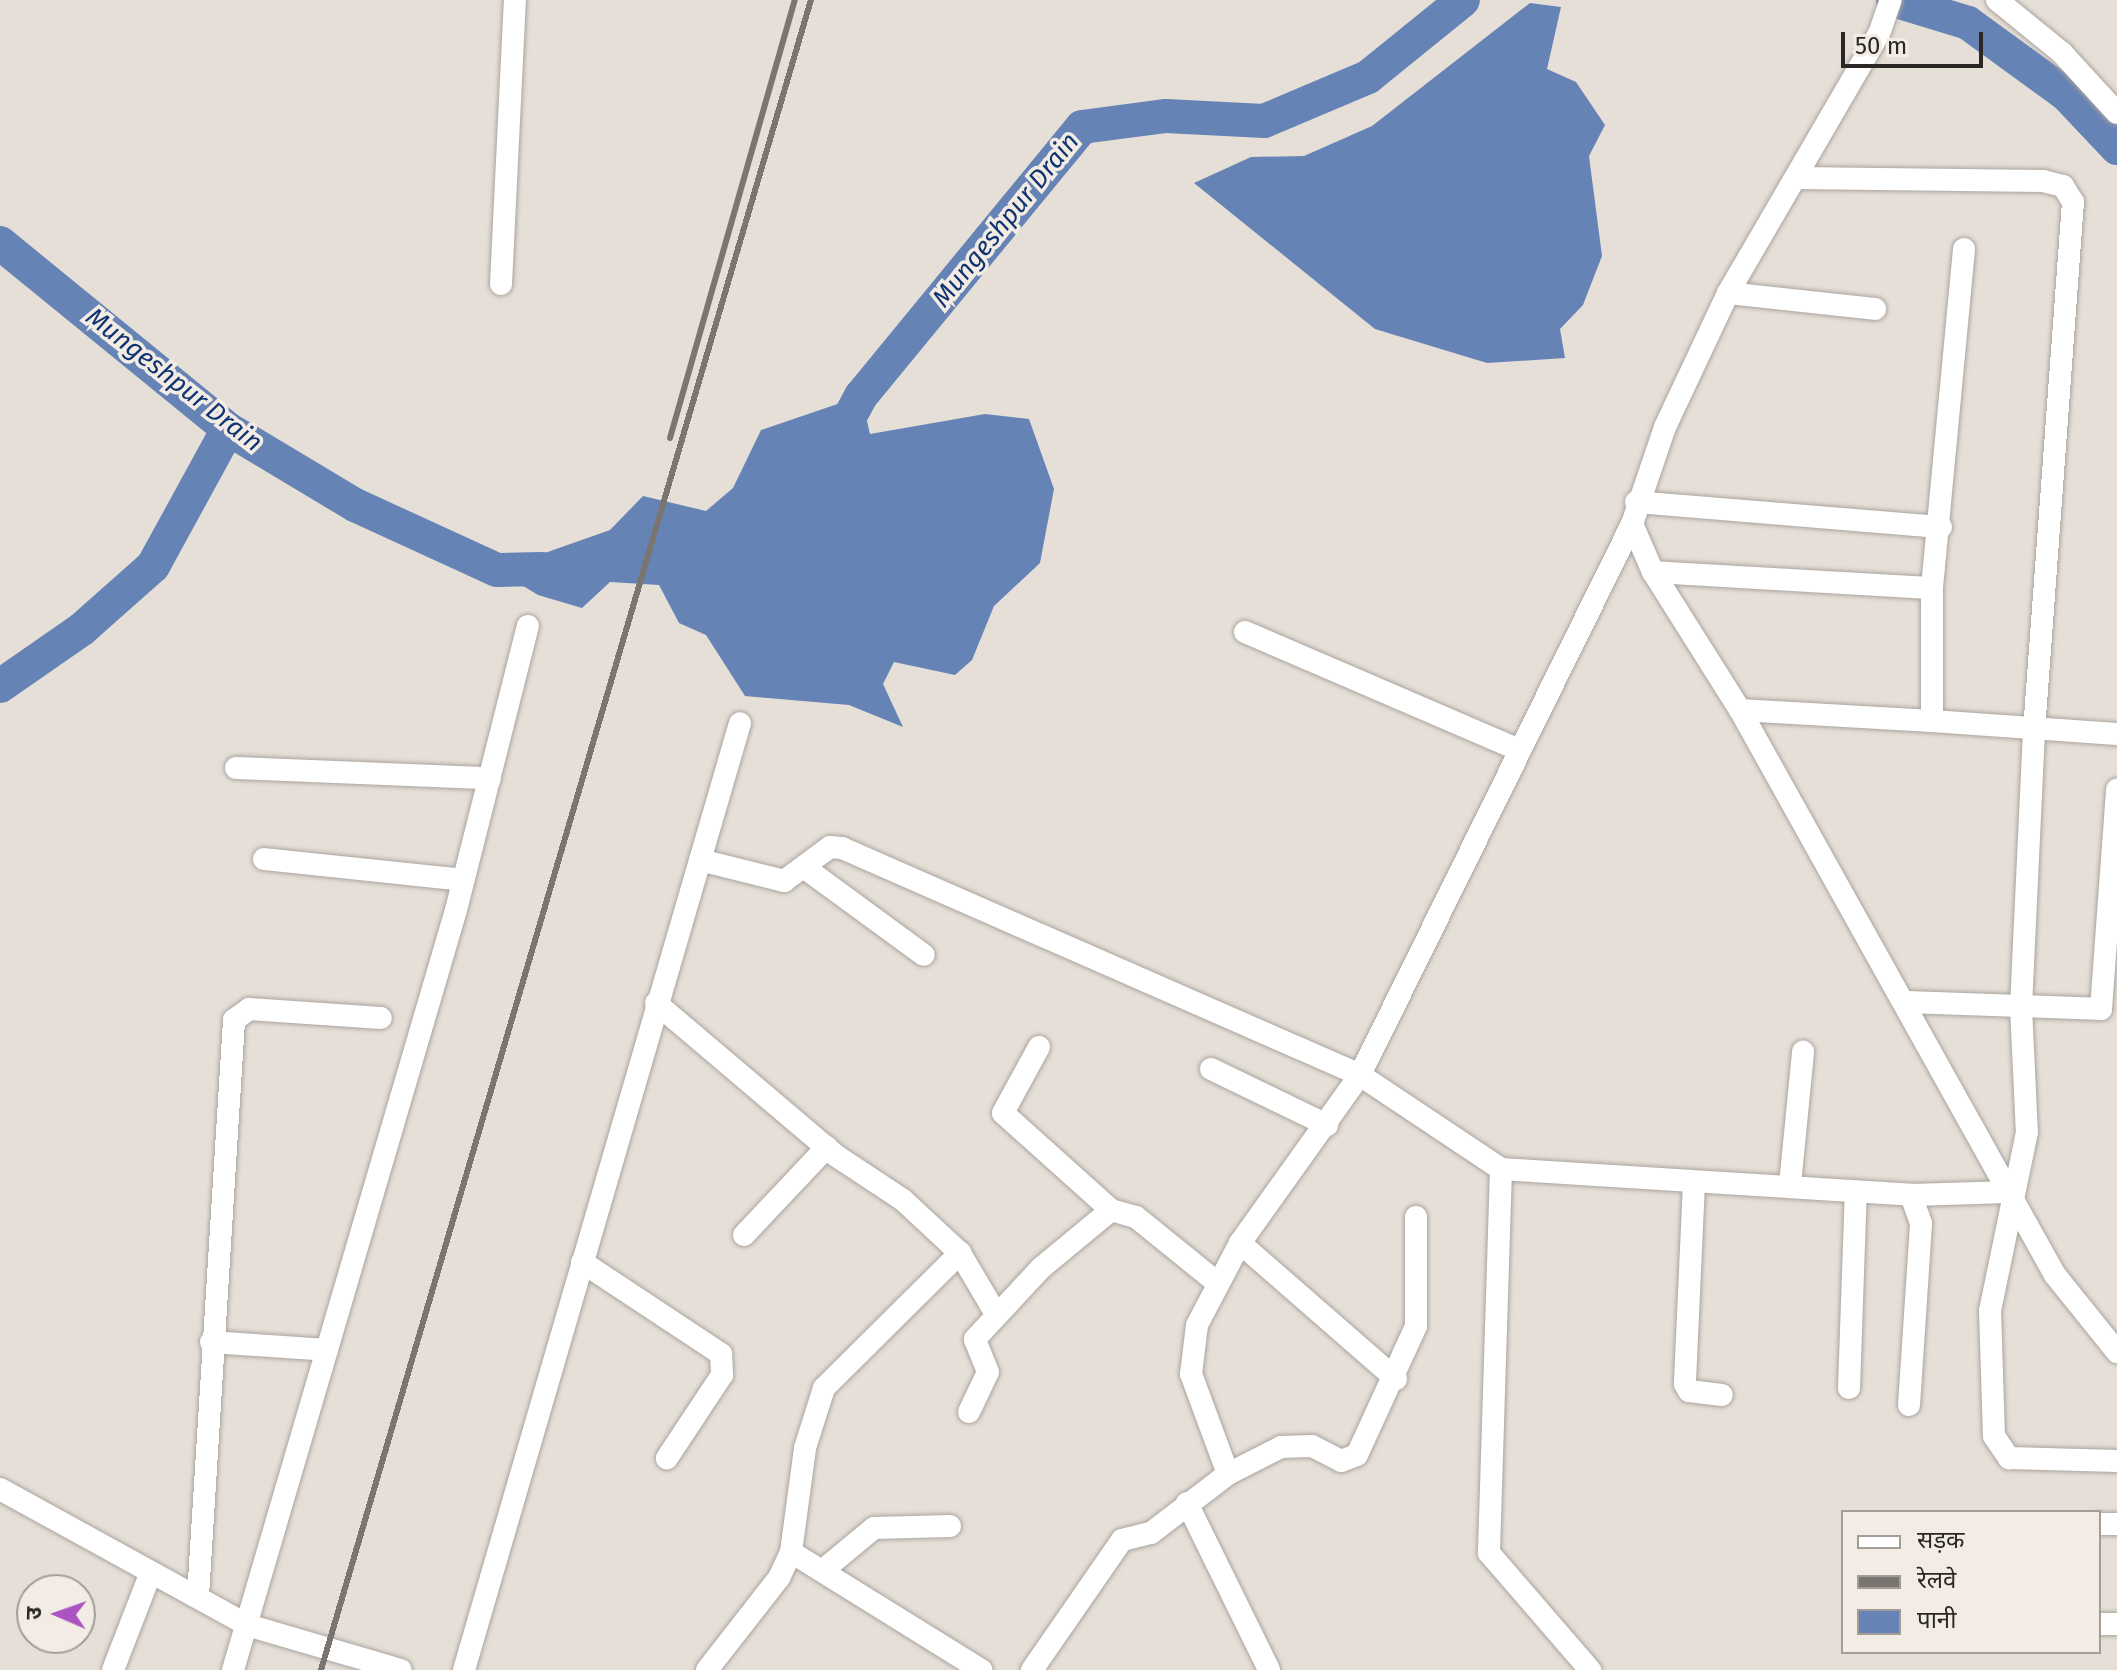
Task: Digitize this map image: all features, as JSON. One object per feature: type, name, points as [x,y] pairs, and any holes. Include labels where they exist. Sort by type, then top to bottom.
[{"type":"street","points":[[501,284],[515,0]]},
{"type":"street","points":[[1228,1474],[1190,1358],[1215,1281],[1360,1075],[1634,513],[1728,293],[1879,34],[1891,0]]},
{"type":"street","points":[[1997,0],[2062,53],[2117,113]]},
{"type":"street","points":[[1796,178],[2043,181],[2069,191],[2074,232],[2034,731],[2021,1007],[2028,1110],[1990,1310],[1999,1451],[2022,1460],[2117,1461]]},
{"type":"street","points":[[1932,721],[1932,588],[1941,527],[1964,249]]},
{"type":"street","points":[[1728,293],[1875,309]]},
{"type":"street","points":[[1634,513],[1941,527]]},
{"type":"street","points":[[1634,513],[1653,572],[1740,710],[2055,1275],[2117,1352]]},
{"type":"street","points":[[1653,572],[1932,588]]},
{"type":"street","points":[[233,1670],[463,880],[528,626]]},
{"type":"street","points":[[1245,632],[1519,750]]},
{"type":"street","points":[[1740,710],[2117,734]]},
{"type":"street","points":[[464,1670],[740,723]]},
{"type":"street","points":[[236,768],[490,778]]},
{"type":"street","points":[[1904,1002],[2101,1009],[2117,790]]},
{"type":"street","points":[[700,860],[767,881],[805,868],[830,847],[842,848],[1360,1075],[1501,1169],[2012,1200]]},
{"type":"street","points":[[264,859],[463,880]]},
{"type":"street","points":[[805,868],[924,955]]},
{"type":"street","points":[[656,1003],[827,1147],[903,1200],[960,1253],[996,1314]]},
{"type":"street","points":[[198,1596],[211,1342],[234,1020],[249,1009],[381,1018]]},
{"type":"street","points":[[1039,1047],[1003,1113],[1111,1210],[1136,1217],[1215,1281]]},
{"type":"street","points":[[1790,1185],[1803,1052]]},
{"type":"street","points":[[1211,1069],[1327,1125]]},
{"type":"street","points":[[744,1235],[827,1147]]},
{"type":"street","points":[[1501,1169],[1489,1553],[1590,1670]]},
{"type":"street","points":[[1694,1183],[1685,1384],[1722,1395]]},
{"type":"street","points":[[1849,1388],[1856,1192]]},
{"type":"street","points":[[1909,1405],[1921,1223],[1911,1195]]},
{"type":"street","points":[[969,1412],[988,1372],[975,1339],[996,1314],[1111,1210]]},
{"type":"street","points":[[1032,1670],[1116,1547],[1151,1533],[1228,1474],[1288,1445],[1352,1459],[1396,1379],[1416,1326],[1416,1217]]},
{"type":"street","points":[[1240,1243],[1396,1379]]},
{"type":"street","points":[[707,1670],[779,1578],[791,1552],[805,1448],[824,1388],[960,1253]]},
{"type":"street","points":[[582,1262],[721,1354],[722,1375],[667,1458]]},
{"type":"street","points":[[211,1342],[327,1350]]},
{"type":"street","points":[[0,1489],[149,1577],[198,1596],[247,1625],[401,1670]]},
{"type":"street","points":[[1187,1503],[1265,1661],[1246,1670]]},
{"type":"street","points":[[822,1571],[874,1528],[950,1526]]},
{"type":"street","points":[[791,1552],[981,1670]]},
{"type":"street","points":[[113,1670],[149,1577]]},
{"type":"water","points":[[1530,3],[1561,7],[1547,69],[1576,82],[1605,125],[1589,156],[1602,256],[1583,305],[1560,329],[1565,358],[1487,363],[1375,329],[1194,183],[1251,157],[1304,156],[1372,126]]},
{"type":"water","points":[[861,396],[870,434],[985,414],[1029,419],[1054,489],[1040,563],[994,606],[972,660],[955,675],[894,662],[883,684],[903,727],[849,705],[745,696],[706,635],[679,623],[659,585],[610,582],[582,608],[538,595],[497,570],[610,530],[643,496],[706,511],[733,488],[761,430]]},
{"type":"waterway","name":"Mungeshpur Drain","points":[[839,437],[861,396],[1082,127],[1166,116],[1264,121],[1368,77],[1463,0]]},
{"type":"waterway","name":"Mungeshpur Drain","points":[[1893,0],[1968,23],[2067,95],[2117,148]]},
{"type":"waterway","name":"Mungeshpur Drain","points":[[0,243],[228,429],[355,505],[497,570],[542,569]]},
{"type":"waterway","points":[[0,686],[82,629],[153,566],[228,429]]},
{"type":"railway","points":[[670,438],[795,0]]},
{"type":"railway","points":[[321,1670],[811,0]]}]
